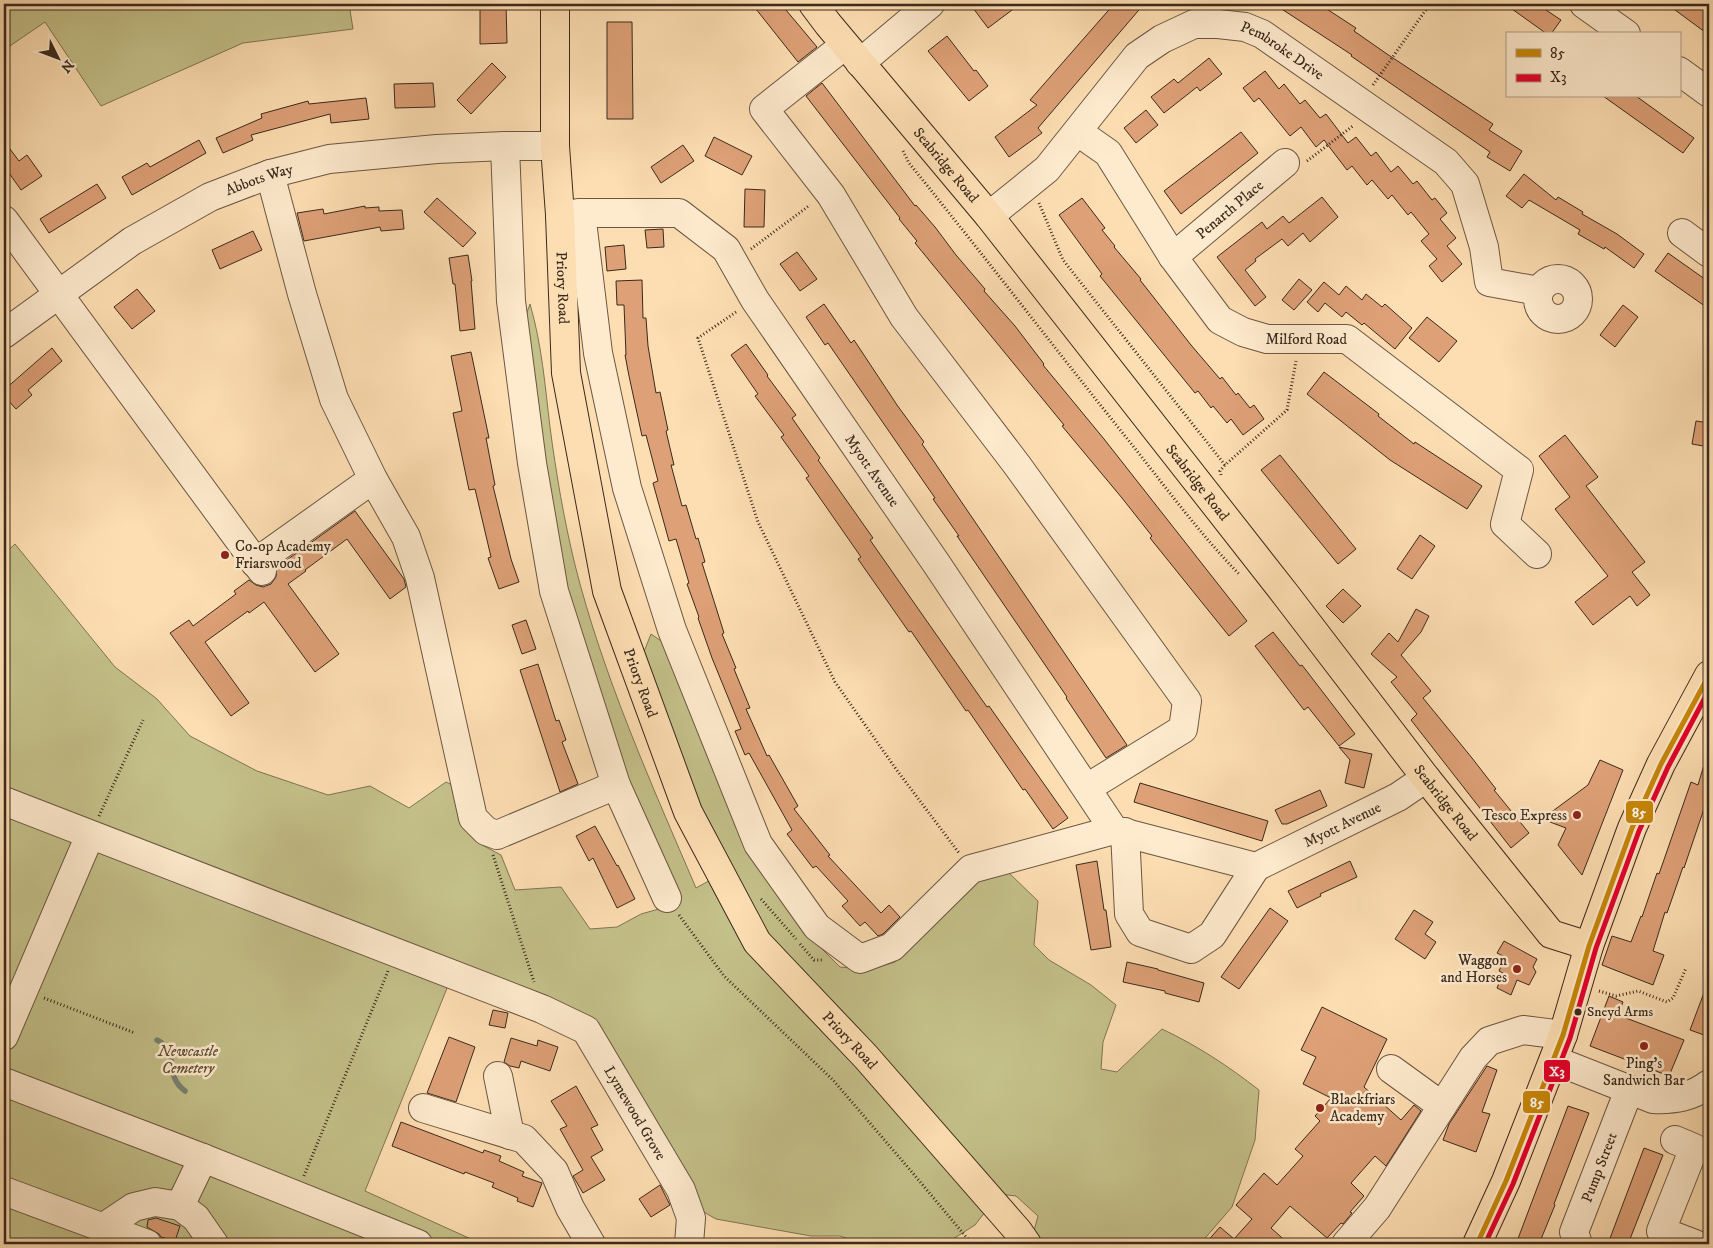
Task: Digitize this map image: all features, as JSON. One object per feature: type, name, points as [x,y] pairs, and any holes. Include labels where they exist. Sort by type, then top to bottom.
[{"type":"main road","name":"Priory Road","points":[[555,4],[555,146],[570,214],[566,373],[606,591],[688,812],[757,942],[866,1057],[1018,1231],[1027,1244]]},
{"type":"main road","name":"Seabridge Road","points":[[813,4],[989,216],[1286,595],[1426,778],[1551,934],[1589,946]]},
{"type":"main road","points":[[1477,1244],[1506,1181],[1554,1060],[1589,946],[1632,828],[1661,764],[1709,675]]},
{"type":"street","points":[[930,4],[764,109],[829,191],[904,318],[1018,465],[1187,701],[1183,729],[1087,788]]},
{"type":"street","points":[[1584,4],[1623,32]]},
{"type":"street","name":"Pembroke Drive","points":[[989,216],[1047,169],[1137,56],[1162,39],[1191,14],[1218,24],[1245,27],[1262,34],[1446,162],[1465,184],[1484,247],[1489,282],[1539,290]]},
{"type":"street","points":[[1680,72],[1709,93]]},
{"type":"street","name":"Milford Road","points":[[1078,132],[1108,153],[1173,257],[1220,320],[1243,332],[1267,339],[1347,339],[1519,470],[1505,524],[1537,554]]},
{"type":"street","points":[[505,146],[510,301],[532,463],[554,591],[616,785],[667,898]]},
{"type":"street","name":"Abbots Way","points":[[4,334],[132,241],[210,197],[270,174],[329,160],[437,149],[555,146]]},
{"type":"street","name":"Penarth Place","points":[[1173,257],[1294,163]]},
{"type":"street","points":[[270,174],[302,294],[334,399],[373,479],[406,537],[420,578],[473,818],[486,832],[497,835],[616,785]]},
{"type":"street","name":"Myott Avenue","points":[[570,214],[679,213],[726,249],[755,300],[936,562],[1087,788],[1119,831],[1129,914],[1140,932],[1191,949],[1212,935],[1256,866],[1398,797],[1426,778]]},
{"type":"street","name":"Priory Road","points":[[570,214],[627,488],[672,630],[758,844],[817,927],[860,959],[892,947],[971,869],[1119,831]]},
{"type":"street","points":[[4,220],[258,567],[373,479]]},
{"type":"street","points":[[1682,233],[1709,252]]},
{"type":"street","name":"Lymewood Grove","points":[[4,801],[542,1009],[586,1030],[681,1190],[691,1218],[690,1244]]},
{"type":"street","points":[[1119,831],[1256,866]]},
{"type":"street","points":[[4,1036],[90,835]]},
{"type":"street","points":[[1346,1244],[1377,1208],[1473,1058],[1489,1041],[1523,1030],[1563,1035]]},
{"type":"street","points":[[1554,1060],[1654,1099],[1682,1098],[1698,1092],[1709,1084]]},
{"type":"street","points":[[1391,1069],[1442,1106]]},
{"type":"street","points":[[498,1076],[510,1135]]},
{"type":"street","points":[[4,1082],[203,1158],[418,1244]]},
{"type":"street","name":"Pump Street","points":[[1578,1244],[1574,1232],[1630,1090]]},
{"type":"street","points":[[423,1108],[524,1139],[554,1171],[570,1208],[591,1244]]},
{"type":"street","points":[[1675,1140],[1694,1148],[1661,1231],[1695,1244]]},
{"type":"street","points":[[180,1206],[203,1158]]},
{"type":"street","points":[[4,1191],[104,1236],[147,1244]]},
{"type":"street","points":[[306,1199],[346,1231],[366,1244]]},
{"type":"street","points":[[104,1236],[134,1207],[155,1202],[180,1206],[196,1218],[205,1239]]},
{"type":"path","points":[[1294,163],[1339,138],[1366,106],[1430,4]]},
{"type":"path","points":[[902,148],[909,163],[1223,557],[1241,576]]},
{"type":"path","points":[[1027,185],[1037,198],[1063,260],[1225,465],[1288,410],[1300,339]]},
{"type":"path","points":[[733,262],[829,191]]},
{"type":"path","points":[[755,300],[698,338],[758,522],[835,682],[896,769],[971,869]]},
{"type":"path","points":[[90,835],[143,720]]},
{"type":"path","points":[[486,832],[542,1009]]},
{"type":"path","points":[[667,898],[724,976],[833,1080],[972,1244]]},
{"type":"path","points":[[306,1199],[396,952]]},
{"type":"path","points":[[1577,983],[1616,996],[1638,991],[1667,1002],[1674,998],[1686,968]]},
{"type":"path","points":[[23,990],[136,1033]]},
{"type":"green space","points":[[4,4],[349,4],[353,29],[243,43],[101,106],[45,22],[4,50]]},
{"type":"green space","name":"Newcastle Cemetery","points":[[530,304],[540,350],[552,444],[564,514],[586,606],[599,648],[629,729],[696,888],[732,868],[697,801],[643,654],[651,634],[670,647],[819,946],[840,967],[869,970],[895,962],[977,879],[1009,873],[1038,901],[1034,945],[1049,960],[1091,985],[1116,1005],[1103,1042],[1101,1069],[1117,1072],[1162,1029],[1212,1057],[1259,1090],[1255,1140],[1232,1207],[1200,1244],[1015,1244],[1034,1231],[1038,1216],[1016,1196],[999,1194],[975,1225],[945,1244],[864,1244],[840,1236],[811,1236],[716,1219],[702,1211],[600,1031],[456,966],[365,1191],[482,1244],[4,1244],[4,554],[15,544],[115,667],[157,699],[190,736],[257,771],[328,795],[370,786],[409,808],[446,782],[461,789],[466,827],[482,845],[501,855],[515,890],[561,887],[590,929],[617,927],[641,914],[666,907],[630,788],[565,602],[520,331]]},
{"type":"building","points":[[480,4],[506,4],[507,43],[480,44]]},
{"type":"building","points":[[752,4],[781,4],[817,47],[798,62]]},
{"type":"building","points":[[970,4],[1020,4],[988,28]]},
{"type":"building","points":[[1114,4],[1144,4],[1038,128],[1042,133],[1009,157],[995,137],[1037,105],[1030,100]]},
{"type":"building","points":[[1274,4],[1319,4],[1356,28],[1354,31],[1387,54],[1493,124],[1489,130],[1522,151],[1510,171],[1487,157],[1490,152],[1352,55]]},
{"type":"building","points":[[1505,4],[1537,4],[1561,20],[1552,32],[1544,32]]},
{"type":"building","points":[[1667,4],[1700,4],[1709,10],[1709,35]]},
{"type":"building","points":[[607,22],[632,22],[633,119],[607,119]]},
{"type":"building","points":[[947,36],[988,86],[969,101],[928,51]]},
{"type":"building","points":[[1209,58],[1222,74],[1200,91],[1197,87],[1164,113],[1151,97],[1174,79],[1178,83]]},
{"type":"building","points":[[492,63],[506,77],[471,114],[457,100]]},
{"type":"building","points":[[1265,71],[1279,89],[1284,84],[1300,104],[1305,100],[1320,118],[1326,114],[1348,143],[1356,137],[1371,156],[1376,152],[1391,172],[1398,166],[1413,184],[1417,181],[1432,200],[1435,198],[1447,213],[1440,219],[1456,238],[1447,246],[1462,264],[1442,282],[1429,266],[1437,259],[1421,241],[1429,234],[1411,212],[1408,215],[1392,195],[1388,199],[1372,180],[1367,185],[1352,166],[1347,170],[1324,140],[1316,147],[1301,127],[1290,136],[1259,98],[1254,102],[1243,88]]},
{"type":"building","points":[[433,83],[435,107],[395,108],[394,84]]},
{"type":"building","points":[[822,83],[915,206],[935,227],[985,289],[984,291],[1015,326],[1043,365],[1104,439],[1247,621],[1229,636],[1150,538],[1152,536],[1122,498],[1062,426],[1064,425],[915,243],[917,241],[900,218],[806,96]]},
{"type":"building","points":[[366,98],[369,119],[331,123],[330,114],[251,135],[253,140],[223,153],[216,138],[262,118],[261,114],[308,101],[309,104]]},
{"type":"building","points":[[1606,98],[1639,98],[1694,138],[1683,153]]},
{"type":"building","points":[[1146,110],[1158,125],[1136,143],[1124,128]]},
{"type":"building","points":[[1241,132],[1258,153],[1181,214],[1164,191]]},
{"type":"building","points":[[714,137],[752,156],[742,175],[705,156]]},
{"type":"building","points":[[199,140],[206,153],[132,195],[122,177],[147,163],[150,167]]},
{"type":"building","points":[[4,141],[19,161],[27,155],[42,176],[21,190],[4,166]]},
{"type":"building","points":[[683,145],[694,161],[661,183],[651,167]]},
{"type":"building","points":[[1524,174],[1556,200],[1558,197],[1583,212],[1582,214],[1617,234],[1644,254],[1634,268],[1605,247],[1604,249],[1578,234],[1580,230],[1529,200],[1522,208],[1506,196]]},
{"type":"building","points":[[97,184],[106,198],[49,233],[40,219]]},
{"type":"building","points":[[745,189],[765,190],[764,227],[744,227]]},
{"type":"building","points":[[1322,197],[1338,217],[1310,242],[1303,233],[1288,246],[1282,239],[1255,259],[1256,261],[1245,270],[1266,297],[1255,306],[1217,257],[1262,222],[1267,229],[1283,216],[1289,223]]},
{"type":"building","points":[[437,198],[476,233],[463,247],[424,212]]},
{"type":"building","points":[[1082,198],[1105,228],[1102,230],[1114,247],[1191,345],[1220,379],[1222,377],[1236,395],[1238,393],[1250,408],[1254,405],[1264,419],[1243,435],[1231,419],[1227,423],[1213,406],[1211,408],[1198,391],[1195,393],[1100,276],[1102,274],[1059,215]]},
{"type":"building","points":[[365,206],[365,208],[379,207],[379,211],[402,210],[404,229],[381,231],[380,227],[304,241],[297,213],[323,209],[324,214]]},
{"type":"building","points":[[663,229],[664,247],[647,248],[645,230]]},
{"type":"building","points":[[253,231],[262,250],[220,269],[212,250]]},
{"type":"building","points":[[624,245],[626,269],[607,271],[605,247]]},
{"type":"building","points":[[797,252],[817,279],[800,291],[780,264]]},
{"type":"building","points":[[1668,253],[1709,282],[1709,309],[1655,271]]},
{"type":"building","points":[[468,255],[472,281],[475,329],[460,331],[455,284],[453,284],[449,258]]},
{"type":"building","points":[[1299,279],[1312,290],[1294,310],[1282,300]]},
{"type":"building","points":[[642,280],[643,318],[646,318],[648,346],[656,393],[660,392],[668,430],[666,431],[674,465],[671,465],[682,506],[686,505],[696,539],[698,538],[705,562],[702,563],[724,633],[722,634],[750,708],[746,709],[767,756],[769,755],[798,806],[794,809],[830,855],[828,856],[881,913],[889,905],[900,917],[883,934],[878,936],[865,922],[860,926],[842,906],[848,901],[816,866],[813,868],[787,834],[792,830],[749,753],[745,755],[735,731],[741,729],[698,618],[676,539],[669,541],[653,483],[658,481],[646,435],[642,436],[629,376],[625,355],[624,305],[617,305],[616,281]]},
{"type":"building","points":[[1324,282],[1339,295],[1346,286],[1362,300],[1366,294],[1382,307],[1385,304],[1412,328],[1395,349],[1364,323],[1362,325],[1346,312],[1342,317],[1325,303],[1318,312],[1307,302]]},
{"type":"building","points":[[137,289],[155,311],[132,329],[114,307]]},
{"type":"building","points":[[824,304],[851,343],[854,340],[924,442],[922,444],[1127,745],[1106,758],[1067,697],[957,536],[959,536],[933,499],[935,498],[828,343],[825,345],[806,317]]},
{"type":"building","points":[[1623,305],[1638,317],[1615,347],[1600,335]]},
{"type":"building","points":[[1427,317],[1457,341],[1439,362],[1409,338]]},
{"type":"building","points":[[746,344],[796,415],[792,418],[820,458],[818,460],[873,538],[870,540],[987,707],[989,706],[1068,818],[1053,829],[1025,789],[1023,790],[968,710],[966,711],[911,631],[909,632],[858,559],[861,557],[806,478],[809,476],[781,437],[784,435],[755,396],[758,394],[731,355]]},
{"type":"building","points":[[52,348],[62,361],[28,390],[32,395],[16,409],[4,396],[4,390]]},
{"type":"building","points":[[471,352],[489,438],[486,438],[495,485],[493,486],[511,559],[519,582],[499,589],[488,558],[491,557],[475,489],[469,490],[453,413],[462,411],[451,356]]},
{"type":"building","points":[[1324,372],[1379,414],[1378,416],[1414,444],[1415,442],[1482,486],[1467,509],[1390,460],[1307,394]]},
{"type":"building","points":[[1696,421],[1709,423],[1709,447],[1692,444]]},
{"type":"building","points":[[1565,435],[1598,477],[1586,486],[1645,562],[1632,572],[1650,595],[1637,606],[1630,596],[1593,625],[1575,602],[1608,576],[1555,509],[1570,497],[1539,456]]},
{"type":"building","points":[[1280,455],[1356,549],[1338,564],[1261,470]]},
{"type":"building","points":[[355,511],[404,579],[406,587],[390,599],[347,539],[288,584],[339,654],[315,672],[264,602],[249,613],[248,611],[205,642],[249,703],[231,716],[170,633],[189,620],[193,626],[236,594],[234,591],[249,580],[263,587],[271,584],[276,577],[277,567]]},
{"type":"building","points":[[1420,535],[1435,546],[1412,579],[1397,569]]},
{"type":"building","points":[[1343,589],[1361,606],[1343,623],[1326,606]]},
{"type":"building","points":[[1416,609],[1429,616],[1421,632],[1401,655],[1431,691],[1423,698],[1529,833],[1511,848],[1411,720],[1417,714],[1391,682],[1397,677],[1371,654],[1389,633],[1398,642]]},
{"type":"building","points":[[526,620],[536,649],[522,654],[512,625]]},
{"type":"building","points":[[1273,632],[1300,666],[1302,665],[1355,734],[1339,746],[1308,707],[1304,710],[1255,646]]},
{"type":"building","points":[[538,664],[556,721],[559,720],[566,740],[562,742],[578,784],[560,792],[520,670]]},
{"type":"building","points":[[1339,747],[1372,754],[1364,788],[1345,783],[1350,760]]},
{"type":"building","points":[[1706,758],[1709,758],[1709,794],[1684,868],[1667,913],[1665,912],[1653,951],[1664,955],[1653,985],[1602,965],[1612,936],[1631,942],[1657,873],[1659,874],[1691,782],[1698,785]]},
{"type":"building","name":"Tesco Express","points":[[1600,760],[1623,770],[1582,875],[1558,845],[1566,828],[1542,819],[1588,785]]},
{"type":"building","points":[[1140,783],[1268,821],[1262,841],[1134,802]]},
{"type":"building","points":[[1320,790],[1327,806],[1287,824],[1282,824],[1275,810]]},
{"type":"building","points":[[595,826],[635,899],[617,908],[593,858],[589,861],[576,836]]},
{"type":"building","points":[[1097,861],[1111,947],[1091,950],[1076,865]]},
{"type":"building","points":[[1350,861],[1357,877],[1320,894],[1321,896],[1297,908],[1288,891]]},
{"type":"building","points":[[1270,908],[1288,921],[1239,989],[1221,977]]},
{"type":"building","points":[[1414,910],[1433,922],[1425,934],[1436,942],[1425,959],[1395,939]]},
{"type":"building","name":"Waggon and Horses","points":[[1504,941],[1537,959],[1533,967],[1536,972],[1529,985],[1517,980],[1511,995],[1497,988],[1503,973],[1499,971],[1505,957],[1497,953]]},
{"type":"building","points":[[1127,962],[1204,983],[1199,1002],[1165,993],[1165,991],[1123,982]]},
{"type":"building","points":[[1708,982],[1709,1020],[1704,1035],[1690,1030]]},
{"type":"building","points":[[1609,996],[1623,1002],[1618,1015],[1684,1040],[1669,1076],[1590,1046]]},
{"type":"building","points":[[1322,1007],[1387,1039],[1364,1087],[1401,1120],[1414,1105],[1421,1111],[1386,1166],[1375,1156],[1351,1183],[1364,1196],[1350,1212],[1352,1213],[1343,1224],[1341,1223],[1327,1238],[1290,1206],[1271,1228],[1289,1244],[1205,1244],[1220,1227],[1234,1239],[1252,1219],[1236,1205],[1264,1173],[1277,1185],[1303,1156],[1295,1149],[1320,1121],[1315,1116],[1331,1098],[1303,1084],[1316,1057],[1301,1050]]},
{"type":"building","points":[[493,1010],[508,1013],[505,1028],[489,1025]]},
{"type":"building","points":[[449,1037],[475,1047],[456,1102],[427,1093]]},
{"type":"building","points":[[511,1038],[537,1046],[538,1040],[558,1047],[550,1071],[521,1061],[519,1068],[504,1062]]},
{"type":"building","points":[[1487,1066],[1497,1070],[1482,1112],[1490,1114],[1476,1152],[1443,1140],[1449,1124]]},
{"type":"building","points":[[576,1086],[598,1125],[591,1128],[603,1150],[591,1157],[605,1180],[583,1193],[573,1176],[583,1170],[560,1129],[567,1126],[551,1101]]},
{"type":"building","points":[[1568,1106],[1589,1113],[1555,1205],[1539,1244],[1516,1244]]},
{"type":"building","points":[[401,1122],[483,1153],[484,1150],[501,1156],[499,1161],[524,1172],[522,1176],[542,1183],[533,1207],[517,1201],[518,1198],[492,1187],[494,1183],[465,1172],[464,1174],[392,1146]]},
{"type":"building","points":[[1644,1148],[1663,1155],[1628,1244],[1618,1244],[1609,1241]]},
{"type":"building","points":[[660,1185],[670,1205],[651,1217],[639,1199]]},
{"type":"building","points":[[156,1218],[180,1226],[175,1241],[161,1237],[147,1227],[148,1220]]},
{"type":"waterway","points":[[157,1040],[169,1051],[174,1078],[185,1091]]},
{"type":"transit line","name":"85","points":[[1477,1244],[1506,1181],[1563,1035],[1589,946],[1632,828],[1661,764],[1709,675]]},
{"type":"transit line","name":"X3","points":[[1485,1244],[1513,1184],[1570,1038],[1596,948],[1639,831],[1668,767],[1709,690]]},
{"type":"place","name":"Co-op Academy Friarswood","points":[[225,555]]},
{"type":"place","name":"Tesco Express","points":[[1577,815]]},
{"type":"place","name":"Waggon and Horses","points":[[1517,969]]},
{"type":"place","name":"Sneyd Arms","points":[[1578,1012]]},
{"type":"place","name":"Ping's Sandwich Bar","points":[[1644,1046]]},
{"type":"place","name":"Blackfriars Academy","points":[[1320,1108]]}]
